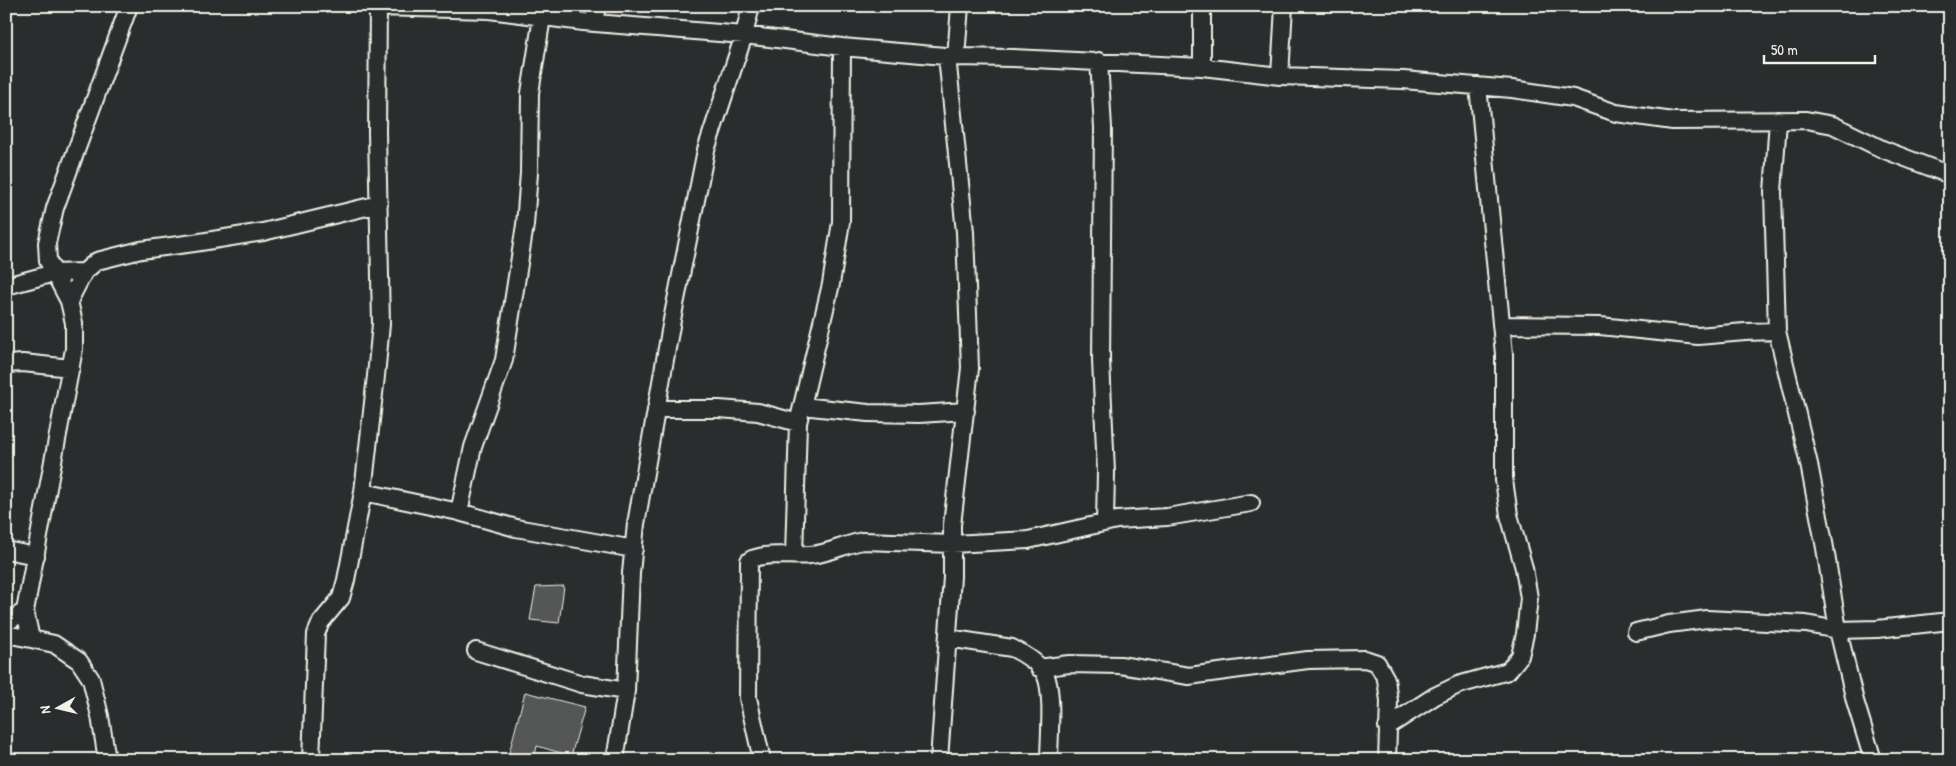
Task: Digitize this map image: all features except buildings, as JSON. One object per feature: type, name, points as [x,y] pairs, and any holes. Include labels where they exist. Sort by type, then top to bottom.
[{"type":"street","points":[[31,639],[25,611],[74,349],[74,323],[69,301],[48,261],[47,243],[55,208],[129,6]]},
{"type":"street","points":[[594,23],[597,6]]},
{"type":"street","points":[[615,760],[626,691],[634,549],[672,320],[706,150],[744,35],[751,6]]},
{"type":"street","points":[[939,760],[948,638],[952,525],[970,368],[965,232],[952,56],[960,6]]},
{"type":"street","points":[[1202,6],[1202,67]]},
{"type":"street","points":[[1280,76],[1284,6]]},
{"type":"street","points":[[311,760],[316,634],[321,622],[341,598],[364,492],[381,324],[378,7],[489,8],[594,23],[744,35],[842,47],[952,56],[1099,61],[1202,67],[1280,76],[1403,80],[1478,86],[1573,98],[1616,113],[1673,121],[1806,120],[1833,125],[1882,149],[1950,175]]},
{"type":"street","points":[[459,512],[473,447],[504,360],[525,224],[529,173],[530,93],[542,16]]},
{"type":"street","points":[[794,555],[798,423],[831,284],[841,222],[842,47]]},
{"type":"street","points":[[1099,61],[1104,128],[1102,360],[1106,472],[1105,523]]},
{"type":"street","points":[[1387,727],[1435,696],[1458,685],[1508,671],[1520,656],[1525,634],[1529,598],[1524,568],[1509,515],[1504,480],[1504,354],[1478,86]]},
{"type":"street","points":[[1778,120],[1773,192],[1778,331],[1809,464],[1826,548],[1838,630],[1855,700],[1873,760]]},
{"type":"street","points":[[69,301],[84,272],[97,261],[141,250],[194,244],[262,232],[379,204]]},
{"type":"street","points":[[6,286],[54,273],[84,272]]},
{"type":"street","points":[[1502,326],[1600,326],[1698,336],[1778,331]]},
{"type":"street","points":[[6,364],[23,363],[71,368]]},
{"type":"street","points":[[802,406],[868,413],[919,414],[966,411]]},
{"type":"street","points":[[656,409],[758,412],[798,423]]},
{"type":"street","points":[[364,492],[459,512],[516,528],[634,549]]},
{"type":"street","points":[[762,760],[748,698],[749,562],[756,558],[811,555],[829,552],[863,541],[952,544],[1037,539],[1046,535],[1117,520],[1167,517],[1251,503]]},
{"type":"street","points":[[6,550],[36,556]]},
{"type":"street","points":[[6,623],[25,611]]},
{"type":"street","points":[[1636,632],[1669,624],[1707,619],[1806,624],[1838,630],[1877,629],[1950,621]]},
{"type":"street","points":[[6,634],[54,644],[79,661],[91,678],[100,716],[106,760]]},
{"type":"street","points":[[948,638],[1012,648],[1022,652],[1045,674],[1049,695],[1049,760]]},
{"type":"street","points":[[476,651],[582,684],[626,691]]},
{"type":"street","points":[[1040,668],[1069,664],[1120,665],[1189,676],[1308,660],[1365,659],[1376,662],[1386,679],[1389,701],[1387,760]]}]
